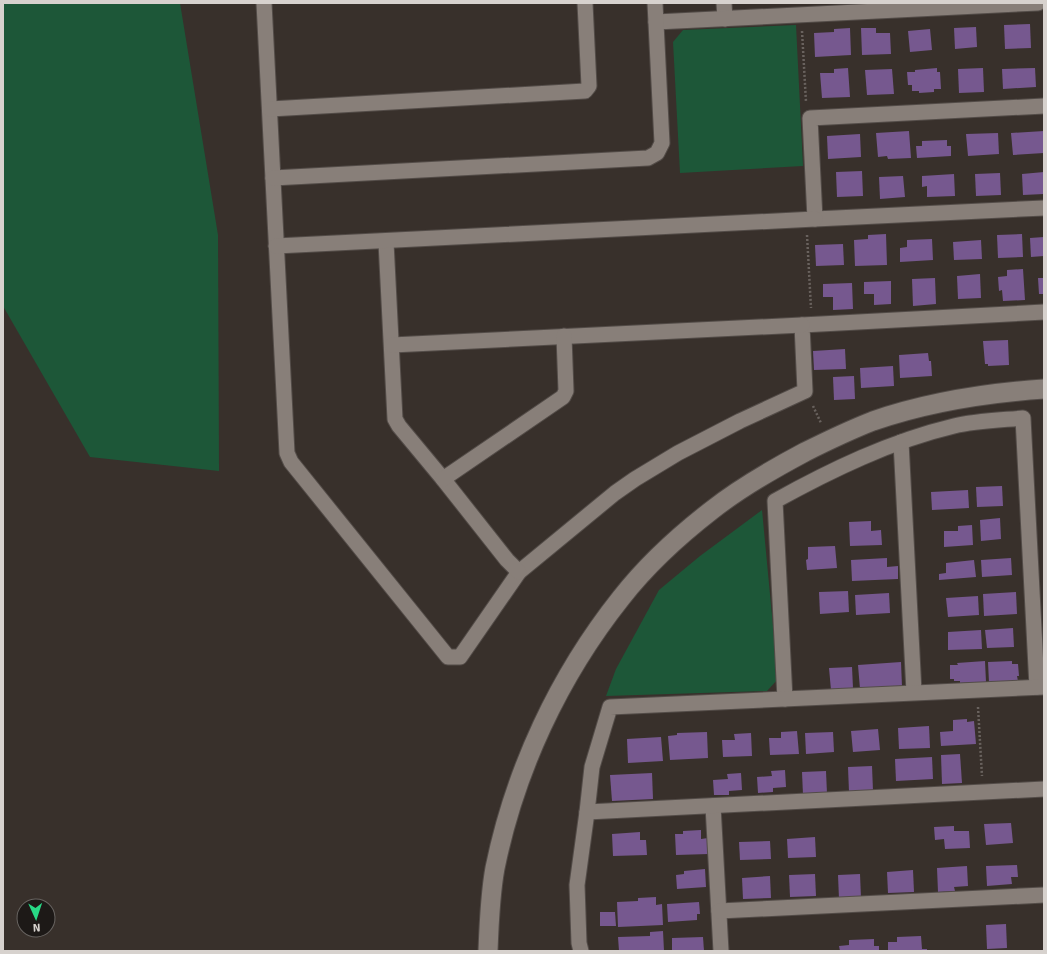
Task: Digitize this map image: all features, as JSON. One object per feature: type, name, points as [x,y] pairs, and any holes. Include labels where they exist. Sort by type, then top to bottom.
[{"type":"street","points":[[264,3],[287,453],[291,462],[448,657],[460,657],[519,572],[615,493],[678,453],[740,421],[805,391],[807,325]]},
{"type":"street","points":[[270,109],[585,91],[589,86],[585,3]]},
{"type":"street","points":[[273,178],[648,158],[657,153],[662,143],[655,3]]},
{"type":"street","points":[[724,3],[725,19]]},
{"type":"street","points":[[656,22],[1038,3]]},
{"type":"street","points":[[811,220],[810,118],[1044,106]]},
{"type":"street","points":[[276,246],[386,242],[1044,208]]},
{"type":"street","points":[[386,242],[395,419],[398,426],[443,479],[507,560],[519,572]]},
{"type":"street","points":[[392,345],[1044,312]]},
{"type":"street","points":[[443,479],[563,397],[566,391],[564,336]]},
{"type":"street","points":[[488,951],[489,920],[495,870],[510,808],[529,754],[554,700],[586,647],[622,597],[664,551],[713,509],[772,470],[821,444],[872,422],[923,407],[970,396],[1044,389]]},
{"type":"street","points":[[581,951],[579,943],[577,885],[592,767],[610,707],[785,699],[914,692],[1040,687],[1023,418],[954,426],[901,442],[824,474],[775,501],[785,699]]},
{"type":"street","points":[[901,442],[914,692]]},
{"type":"street","points":[[587,812],[1044,789]]},
{"type":"street","points":[[714,806],[721,951]]},
{"type":"street","points":[[719,911],[1044,894]]},
{"type":"path","points":[[802,15],[806,108],[810,118]]},
{"type":"path","points":[[807,325],[811,220]]},
{"type":"path","points":[[805,391],[822,426]]},
{"type":"path","points":[[978,690],[982,792]]},
{"type":"green space","points":[[3,3],[180,3],[218,235],[219,471],[90,457],[3,306]]},
{"type":"green space","points":[[796,25],[803,166],[680,173],[673,42],[683,30]]},
{"type":"green space","points":[[762,510],[778,679],[767,691],[606,696],[616,669],[659,590],[700,556]]},
{"type":"building","points":[[1030,24],[1031,48],[1005,49],[1004,25]]},
{"type":"building","points":[[976,27],[977,47],[955,49],[954,28]]},
{"type":"building","points":[[850,28],[851,55],[815,57],[814,33],[834,32],[834,29]]},
{"type":"building","points":[[861,28],[876,28],[876,33],[890,33],[891,54],[862,55]]},
{"type":"building","points":[[930,29],[932,50],[910,52],[908,31]]},
{"type":"building","points":[[848,68],[850,97],[822,98],[820,73],[834,73],[834,69]]},
{"type":"building","points":[[937,68],[937,72],[940,72],[941,89],[934,89],[934,92],[919,93],[919,91],[912,91],[912,85],[908,85],[907,72]]},
{"type":"building","points":[[983,68],[984,92],[959,93],[958,69]]},
{"type":"building","points":[[1035,68],[1036,87],[1003,89],[1002,69]]},
{"type":"building","points":[[892,69],[894,94],[867,95],[865,70]]},
{"type":"building","points":[[909,131],[911,158],[888,159],[887,156],[878,157],[876,133]]},
{"type":"building","points":[[1044,131],[1044,153],[1013,155],[1011,133]]},
{"type":"building","points":[[998,133],[999,154],[968,156],[966,134]]},
{"type":"building","points":[[860,134],[861,157],[828,159],[827,136]]},
{"type":"building","points":[[947,140],[947,146],[951,146],[951,156],[917,158],[916,146],[922,146],[922,141]]},
{"type":"building","points":[[862,171],[863,196],[837,197],[836,172]]},
{"type":"building","points":[[1044,172],[1044,194],[1023,195],[1022,174]]},
{"type":"building","points":[[1000,173],[1001,195],[976,196],[975,174]]},
{"type":"building","points":[[954,174],[955,196],[927,197],[927,186],[922,187],[922,176]]},
{"type":"building","points":[[903,176],[905,197],[880,199],[879,177]]},
{"type":"building","points":[[886,234],[887,265],[855,266],[854,240],[868,239],[868,235]]},
{"type":"building","points":[[1022,234],[1023,257],[998,258],[997,235]]},
{"type":"building","points":[[1044,237],[1044,256],[1031,257],[1030,238]]},
{"type":"building","points":[[932,239],[933,260],[900,262],[900,248],[907,247],[907,240]]},
{"type":"building","points":[[981,240],[982,259],[954,260],[953,242]]},
{"type":"building","points":[[843,244],[844,265],[816,266],[815,245]]},
{"type":"building","points":[[1023,269],[1025,300],[1003,301],[1002,290],[999,291],[998,277],[1007,276],[1007,270]]},
{"type":"building","points":[[980,274],[981,298],[958,299],[957,276]]},
{"type":"building","points":[[935,278],[936,304],[913,306],[912,279]]},
{"type":"building","points":[[1038,278],[1044,278],[1044,294],[1039,294]]},
{"type":"building","points":[[891,281],[891,304],[874,305],[874,294],[864,294],[864,282]]},
{"type":"building","points":[[852,283],[853,309],[833,310],[833,297],[823,297],[823,284]]},
{"type":"building","points":[[1008,340],[1009,365],[988,366],[988,364],[985,364],[983,341]]},
{"type":"building","points":[[845,349],[846,369],[814,370],[813,351]]},
{"type":"building","points":[[928,353],[929,361],[931,361],[932,376],[900,378],[899,355]]},
{"type":"building","points":[[893,366],[894,386],[861,388],[860,368]]},
{"type":"building","points":[[854,376],[855,399],[834,400],[833,377]]},
{"type":"building","points":[[1002,486],[1003,506],[977,507],[976,487]]},
{"type":"building","points":[[968,490],[969,508],[932,510],[931,492]]},
{"type":"building","points":[[1000,518],[1001,539],[981,541],[980,520]]},
{"type":"building","points":[[871,521],[871,531],[881,530],[882,545],[850,546],[849,522]]},
{"type":"building","points":[[972,525],[973,545],[944,547],[944,531],[958,531],[958,526]]},
{"type":"building","points":[[835,546],[837,568],[807,570],[806,560],[808,559],[808,547]]},
{"type":"building","points":[[887,558],[887,567],[898,566],[898,579],[852,581],[851,560]]},
{"type":"building","points":[[1011,558],[1012,575],[982,577],[981,560]]},
{"type":"building","points":[[974,560],[976,577],[939,580],[939,574],[946,573],[946,563]]},
{"type":"building","points":[[848,591],[849,612],[820,614],[819,592]]},
{"type":"building","points":[[1016,592],[1017,614],[984,616],[983,594]]},
{"type":"building","points":[[889,593],[890,613],[856,615],[855,595]]},
{"type":"building","points":[[978,596],[979,615],[948,617],[946,598]]},
{"type":"building","points":[[1013,628],[1014,647],[987,648],[985,630]]},
{"type":"building","points":[[981,630],[982,649],[948,650],[948,632]]},
{"type":"building","points":[[985,661],[986,682],[960,683],[960,681],[950,679],[950,665]]},
{"type":"building","points":[[1012,661],[1012,664],[1018,664],[1018,681],[989,683],[988,662]]},
{"type":"building","points":[[901,662],[902,687],[860,689],[858,665]]},
{"type":"building","points":[[852,667],[853,688],[831,690],[829,668]]},
{"type":"building","points":[[967,719],[967,722],[974,721],[976,744],[941,746],[940,732],[953,731],[953,720]]},
{"type":"building","points":[[929,726],[930,748],[899,749],[898,728]]},
{"type":"building","points":[[878,729],[880,750],[853,752],[851,731]]},
{"type":"building","points":[[797,731],[799,754],[770,755],[769,738],[781,738],[781,732]]},
{"type":"building","points":[[707,732],[708,758],[670,760],[668,736],[677,735],[677,733]]},
{"type":"building","points":[[833,732],[834,752],[806,754],[805,733]]},
{"type":"building","points":[[751,733],[752,756],[723,757],[722,740],[735,740],[734,734]]},
{"type":"building","points":[[661,737],[663,761],[628,763],[627,739]]},
{"type":"building","points":[[960,754],[962,783],[942,784],[941,755]]},
{"type":"building","points":[[932,757],[933,779],[896,781],[895,759]]},
{"type":"building","points":[[872,766],[873,791],[849,792],[848,767]]},
{"type":"building","points":[[785,770],[786,787],[773,788],[773,792],[758,793],[757,777],[772,776],[771,771]]},
{"type":"building","points":[[826,771],[827,794],[803,795],[802,772]]},
{"type":"building","points":[[652,773],[653,799],[612,801],[610,775]]},
{"type":"building","points":[[741,773],[742,790],[729,791],[729,795],[714,795],[713,780],[728,779],[727,774]]},
{"type":"building","points":[[1011,823],[1013,843],[986,845],[984,824]]},
{"type":"building","points":[[954,826],[954,831],[969,831],[970,848],[945,849],[944,839],[935,840],[934,827]]},
{"type":"building","points":[[701,830],[701,839],[708,838],[709,854],[676,855],[675,834],[683,834],[683,831]]},
{"type":"building","points":[[640,832],[640,840],[646,840],[647,855],[613,856],[612,834]]},
{"type":"building","points":[[815,837],[816,857],[788,858],[787,839]]},
{"type":"building","points":[[770,841],[771,859],[740,860],[739,842]]},
{"type":"building","points":[[1017,865],[1018,877],[1011,877],[1012,884],[987,886],[986,866]]},
{"type":"building","points":[[967,866],[968,886],[954,887],[955,891],[938,892],[937,868]]},
{"type":"building","points":[[705,869],[706,887],[677,889],[676,875],[684,874],[684,871]]},
{"type":"building","points":[[913,870],[914,892],[888,893],[887,872]]},
{"type":"building","points":[[815,874],[816,896],[790,897],[789,875]]},
{"type":"building","points":[[860,874],[861,898],[839,899],[838,875]]},
{"type":"building","points":[[770,876],[771,898],[743,899],[742,878]]},
{"type":"building","points":[[656,897],[656,905],[662,904],[663,925],[618,927],[617,902],[638,901],[638,898]]},
{"type":"building","points":[[699,902],[700,914],[697,914],[697,920],[668,922],[667,904]]},
{"type":"building","points":[[600,912],[615,912],[616,926],[600,926]]},
{"type":"building","points":[[1006,924],[1007,948],[987,949],[986,925]]},
{"type":"building","points":[[663,931],[664,951],[619,951],[618,937],[650,936],[650,932]]},
{"type":"building","points":[[921,936],[922,949],[927,949],[927,951],[888,951],[888,942],[897,942],[897,937]]},
{"type":"building","points":[[703,937],[704,951],[672,951],[672,938]]},
{"type":"building","points":[[874,939],[874,946],[879,946],[879,951],[840,951],[839,946],[849,945],[849,940]]}]
